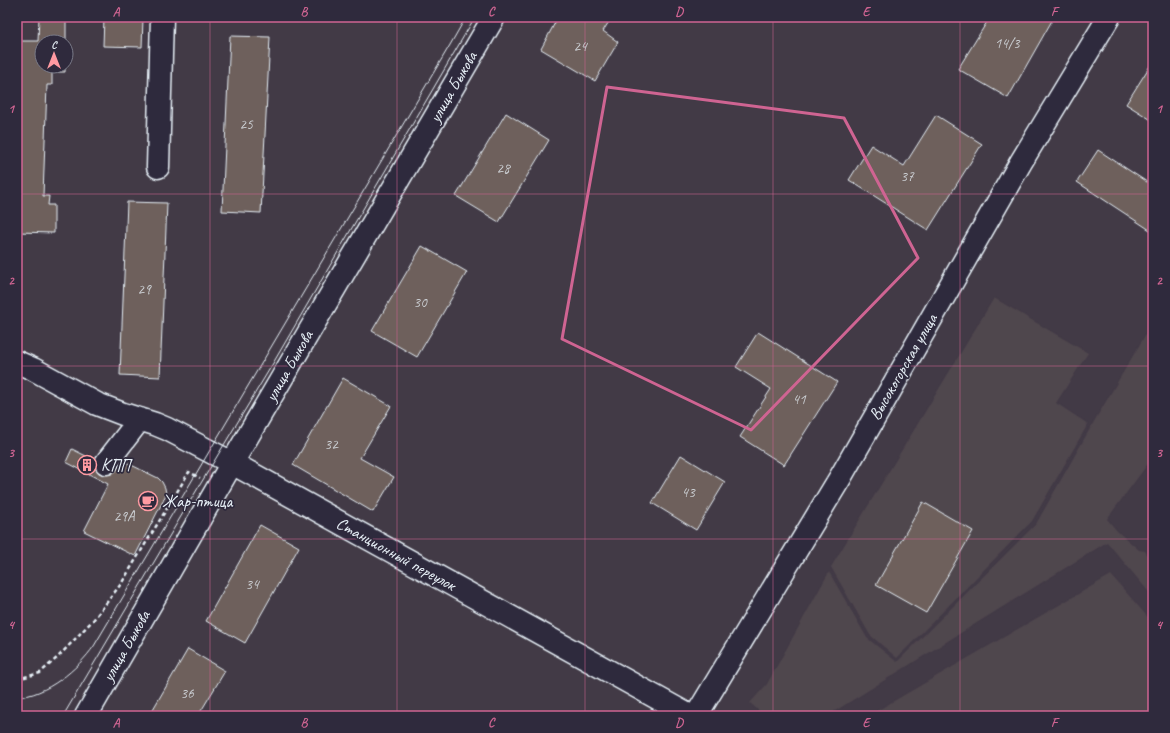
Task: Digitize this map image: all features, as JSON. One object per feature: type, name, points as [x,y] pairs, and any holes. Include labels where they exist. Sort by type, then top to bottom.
[{"type":"street","points":[[158,168],[162,17]]},
{"type":"street","name":"улица Быкова","points":[[86,716],[217,488],[494,17]]},
{"type":"street","name":"Высокогорская улица","points":[[696,716],[840,478],[1017,169],[1109,17]]},
{"type":"street","name":"Станционный переулок","points":[[17,362],[33,369],[97,404],[167,429],[232,463],[690,716]]},
{"type":"street","points":[[106,463],[140,419]]},
{"type":"path","points":[[17,679],[40,673],[58,657],[94,619],[121,584],[189,472],[217,488]]},
{"type":"highlighted area","points":[[607,87],[844,118],[918,258],[751,430],[562,339]]},
{"type":"shaded area","points":[[994,298],[1088,353],[1056,403],[1088,424],[1032,521],[897,658],[870,635],[831,567]]},
{"type":"shaded area","points":[[1153,322],[1153,457],[1107,519],[1117,531],[1139,550],[1145,551],[1153,563],[1153,597],[1107,542],[827,716],[761,716],[758,710],[750,703],[767,684],[829,572],[867,638],[897,662],[1036,524]]},
{"type":"shaded area","points":[[1111,575],[1153,623],[1153,716],[868,716]]},
{"type":"building","points":[[39,17],[66,17],[66,34],[38,34]]},
{"type":"building","points":[[104,17],[143,18],[142,47],[103,46]]},
{"type":"building","points":[[558,17],[612,17],[603,31],[618,42],[595,81],[541,49]]},
{"type":"building","points":[[990,17],[1054,17],[1008,98],[958,69]]},
{"type":"building","points":[[230,36],[270,37],[261,213],[222,211]]},
{"type":"building","points":[[17,41],[34,41],[34,74],[52,74],[52,85],[47,85],[43,196],[49,196],[48,205],[54,205],[54,233],[17,232]]},
{"type":"building","points":[[1153,61],[1153,121],[1126,104]]},
{"type":"building","points":[[506,113],[549,140],[499,222],[456,196]]},
{"type":"building","points":[[936,115],[982,144],[928,230],[849,180],[871,145],[904,166]]},
{"type":"building","points":[[1098,150],[1153,186],[1153,232],[1077,182]]},
{"type":"building","points":[[127,202],[167,203],[160,377],[120,375]]},
{"type":"building","points":[[422,246],[467,272],[417,357],[372,331]]},
{"type":"building","points":[[758,332],[837,382],[784,465],[740,437],[771,389],[736,367]]},
{"type":"building","points":[[343,378],[391,406],[360,458],[394,477],[373,512],[293,465]]},
{"type":"building","points":[[72,449],[94,460],[95,468],[99,473],[104,475],[111,474],[116,471],[123,461],[158,478],[162,482],[166,494],[135,556],[84,531],[108,484],[66,462]]},
{"type":"building","points":[[681,455],[725,482],[696,530],[652,503]]},
{"type":"building","points":[[923,502],[973,531],[926,613],[876,585]]},
{"type":"building","points":[[260,525],[299,547],[245,643],[206,621]]},
{"type":"building","points":[[188,649],[225,671],[198,716],[149,716]]},
{"type":"tram line","points":[[17,697],[39,692],[60,680],[79,664],[94,646],[466,17]]},
{"type":"tram line","points":[[63,716],[272,365],[475,17]]},
{"type":"place","name":"КПП","points":[[87,465]]},
{"type":"place","name":"Жар-птица","points":[[148,501]]}]
